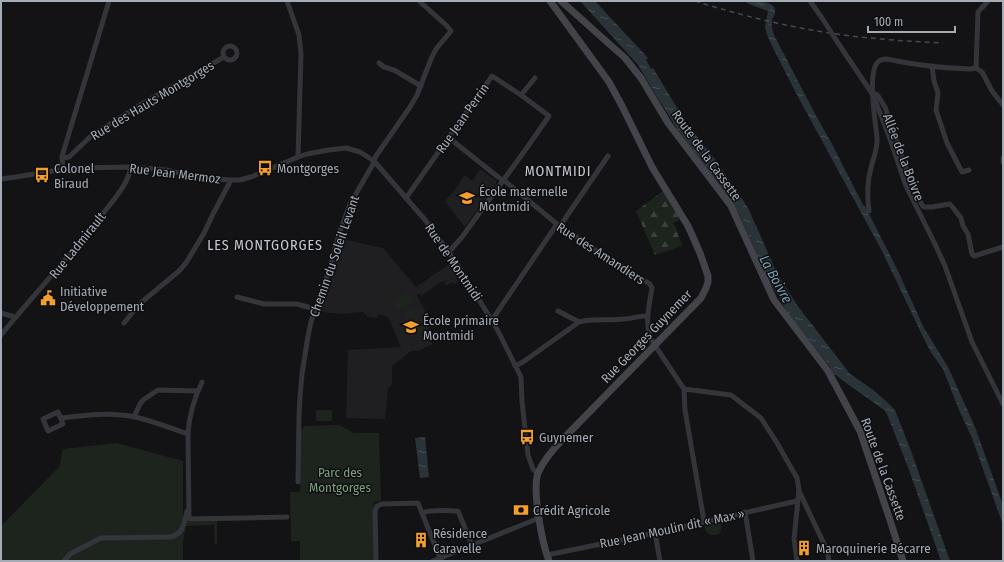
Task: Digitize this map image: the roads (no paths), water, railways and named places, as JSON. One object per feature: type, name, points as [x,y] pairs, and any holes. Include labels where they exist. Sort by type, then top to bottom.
[{"type":"street","points":[[64,168],[62,158],[74,115],[108,2],[114,1]]},
{"type":"street","points":[[287,1],[299,35],[301,54],[298,157]]},
{"type":"street","name":"Chemin du Soleil Levant","points":[[298,482],[299,416],[302,374],[308,336],[339,234],[350,204],[376,156],[410,107],[417,95],[436,49],[451,31],[419,1]]},
{"type":"street","name":"Rue Georges Guynemer","points":[[548,558],[539,518],[537,484],[539,472],[545,459],[549,453],[654,344],[701,298],[708,282],[707,271],[688,226],[652,167],[609,82],[550,1]]},
{"type":"street","name":"Route de la Cassette","points":[[561,1],[626,58],[641,78],[668,123],[730,206],[774,300],[828,371],[860,431],[903,561]]},
{"type":"street","points":[[810,1],[873,95],[906,186],[937,248],[945,266],[972,342],[1003,404]]},
{"type":"street","points":[[976,68],[978,12],[988,1]]},
{"type":"street","name":"Rue des Hauts Montgorges","points":[[62,158],[69,157],[91,136],[140,105],[224,57]]},
{"type":"street","points":[[868,211],[868,188],[878,142],[873,109],[873,72],[878,61],[884,59],[932,66],[970,69],[976,68],[982,72],[992,92],[1003,105]]},
{"type":"street","points":[[379,63],[421,86]]},
{"type":"street","points":[[932,66],[934,81],[938,93],[936,110],[947,143],[962,172],[969,170]]},
{"type":"street","name":"Rue Jean Perrin","points":[[406,198],[492,76],[549,116],[503,180]]},
{"type":"street","points":[[521,95],[535,78]]},
{"type":"street","name":"Allée de la Boivre","points":[[873,95],[876,94],[885,107],[912,185],[922,205],[924,207],[932,207],[950,204],[961,218],[963,226],[968,234],[972,254],[974,256],[1003,247]]},
{"type":"street","name":"Rue des Amandiers","points":[[448,137],[559,225],[650,284],[652,288],[647,323],[648,334],[684,389]]},
{"type":"street","name":"Rue de Montmidi","points":[[298,157],[346,148],[360,152],[374,161],[426,221],[449,252],[492,320],[521,377],[522,402],[528,455],[533,469],[536,472],[539,472]]},
{"type":"street","points":[[492,320],[608,156]]},
{"type":"street","name":"Rue Jean Mermoz","points":[[1,179],[64,168],[131,167],[166,170],[202,178],[240,180],[251,177],[298,157]]},
{"type":"street","name":"Rue Ladmirault","points":[[1,335],[96,223],[121,189],[131,167]]},
{"type":"street","points":[[124,323],[143,301],[179,271],[186,263],[204,233],[231,180]]},
{"type":"street","points":[[449,252],[462,237],[503,180]]},
{"type":"street","points":[[237,297],[264,304],[297,304],[315,309]]},
{"type":"street","points":[[558,311],[579,322]]},
{"type":"street","points":[[1,313],[15,317]]},
{"type":"street","points":[[515,366],[524,362],[579,322],[587,319],[614,320],[644,315],[648,316]]},
{"type":"street","points":[[202,382],[192,406],[189,420],[189,519],[287,517]]},
{"type":"street","points":[[704,521],[685,410],[684,389],[731,395],[761,418],[777,442],[797,478],[799,490],[827,550],[829,561]]},
{"type":"street","points":[[134,417],[143,400],[158,390],[198,391]]},
{"type":"street","points":[[61,418],[96,414],[134,417],[188,434]]},
{"type":"street","points":[[797,561],[794,539],[799,490]]},
{"type":"street","name":"Rue Jean Moulin dit « Max »","points":[[548,558],[704,521],[797,501]]},
{"type":"street","points":[[376,561],[375,511],[377,506],[382,504],[418,503],[440,558]]},
{"type":"street","points":[[64,561],[70,554],[102,538],[175,536],[180,531],[189,505]]},
{"type":"street","points":[[422,514],[437,511],[458,511],[472,545]]},
{"type":"street","points":[[745,512],[754,561]]},
{"type":"street","points":[[433,561],[539,518]]},
{"type":"street","points":[[655,533],[660,561]]},
{"type":"water","name":"La Boivre","points":[[580,1],[595,1],[648,58],[646,60],[651,69],[653,68],[686,122],[714,158],[749,210],[777,273],[797,305],[850,374],[872,389],[895,410],[950,561],[941,561],[909,470],[887,414],[884,410],[834,375],[830,367],[787,313],[770,283],[738,212],[676,127],[638,65]]},
{"type":"water","points":[[745,1],[764,2],[775,8],[775,13],[772,19],[774,35],[863,205],[865,206],[897,269],[924,328],[948,367],[975,427],[1003,505],[1003,525],[972,438],[943,369],[932,354],[924,339],[882,251],[797,95],[767,35],[765,27],[768,11]]},
{"type":"water","points":[[425,437],[429,477],[420,478],[415,438]]},
{"type":"railway","points":[[695,1],[764,20],[834,34],[943,43]]},
{"type":"place","name":"Montgorges","points":[[265,168]]},
{"type":"place","name":"Colonel Biraud","points":[[42,175]]},
{"type":"place","name":"École maternelle Montmidi","points":[[467,198]]},
{"type":"place","name":"Initiative Développement","points":[[48,298]]},
{"type":"place","name":"École primaire Montmidi","points":[[411,327]]},
{"type":"place","name":"Guynemer","points":[[527,437]]},
{"type":"place","name":"Crédit Agricole","points":[[521,510]]},
{"type":"place","name":"Résidence Caravelle","points":[[421,540]]},
{"type":"place","name":"Maroquinerie Bécarre","points":[[804,548]]},
{"type":"district","name":"MONTMIDI","points":[[558,171]]},
{"type":"district","name":"LES MONTGORGES","points":[[265,245]]},
{"type":"park label","name":"Parc des Montgorges","points":[[340,480]]}]
